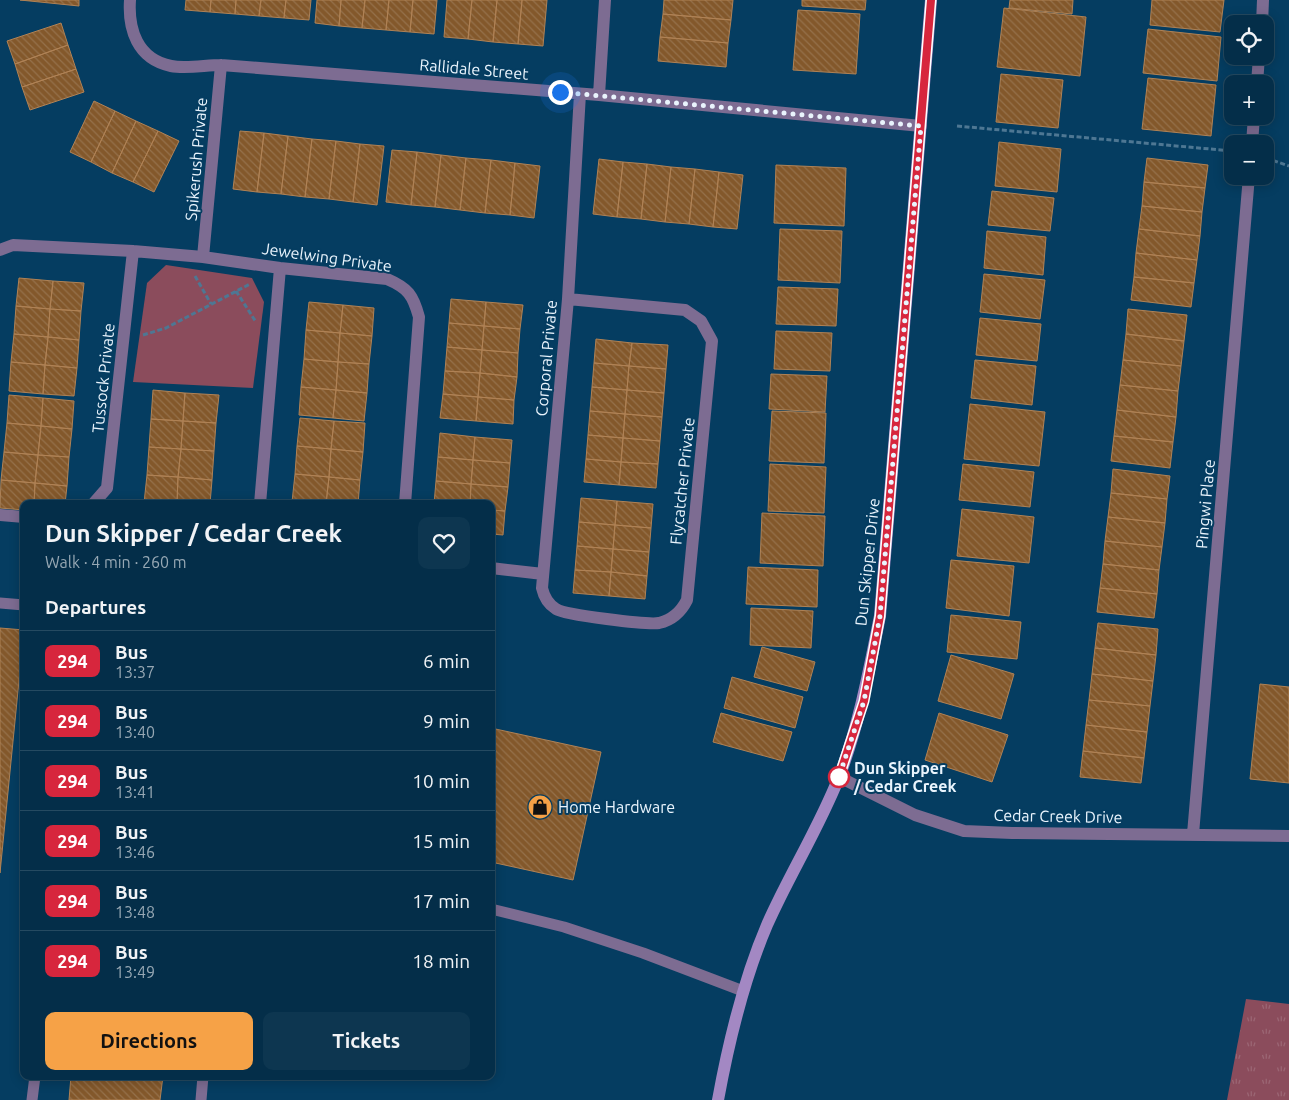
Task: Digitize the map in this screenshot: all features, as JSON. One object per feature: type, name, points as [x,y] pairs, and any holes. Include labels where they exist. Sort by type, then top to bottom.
[{"type":"street","name":"Rallidale Street","points":[[130,0],[129,18],[134,38],[159,62],[171,66],[221,65],[599,95],[921,126]]},
{"type":"street","points":[[599,95],[606,0]]},
{"type":"street","name":"Dun Skipper Drive","points":[[718,1100],[728,1045],[743,991],[767,925],[839,777],[864,701],[880,616],[931,0]]},
{"type":"street","points":[[1262,15],[1263,0]]},
{"type":"street","name":"Spikerush Private","points":[[203,257],[221,65]]},
{"type":"street","name":"Corporal Private","points":[[543,574],[568,299],[580,94]]},
{"type":"street","name":"Pingwi Place","points":[[1193,834],[1248,185]]},
{"type":"street","points":[[0,250],[13,246],[133,251],[203,257]]},
{"type":"street","name":"Tussock Private","points":[[96,500],[107,488],[133,251]]},
{"type":"street","name":"Jewelwing Private","points":[[203,257],[280,268],[386,279],[408,291],[415,301],[419,317],[405,500]]},
{"type":"street","points":[[260,500],[280,268]]},
{"type":"street","name":"Flycatcher Private","points":[[543,574],[544,597],[557,610],[565,613],[656,624],[682,611],[687,600],[712,340],[701,321],[685,310],[568,299]]},
{"type":"street","points":[[0,515],[20,517]]},
{"type":"street","points":[[495,568],[543,574]]},
{"type":"street","name":"Cedar Creek Drive","points":[[839,777],[915,815],[964,831],[1289,836]]},
{"type":"lane","points":[[0,604],[20,605]]},
{"type":"lane","points":[[495,910],[564,927],[643,953],[743,991]]},
{"type":"lane","points":[[32,1100],[34,1080]]},
{"type":"lane","points":[[201,1100],[203,1080]]},
{"type":"path","points":[[957,126],[1224,150]]},
{"type":"path","points":[[1274,161],[1289,166]]},
{"type":"path","points":[[184,255],[211,304]]},
{"type":"path","points":[[123,342],[166,328],[280,268]]},
{"type":"green space","points":[[166,265],[252,278],[264,302],[253,388],[133,382],[147,283]]},
{"type":"green space","points":[[1246,999],[1289,1004],[1289,1100],[1227,1100]]},
{"type":"building","points":[[20,0],[79,0],[79,6]]},
{"type":"building","points":[[186,0],[211,0],[210,12],[185,10]]},
{"type":"building","points":[[211,0],[236,0],[235,14],[210,12]]},
{"type":"building","points":[[236,0],[261,0],[259,16],[235,14]]},
{"type":"building","points":[[261,0],[286,0],[284,18],[259,16]]},
{"type":"building","points":[[286,0],[311,0],[309,20],[284,18]]},
{"type":"building","points":[[317,0],[341,0],[339,26],[315,23]]},
{"type":"building","points":[[341,0],[365,0],[362,28],[339,26]]},
{"type":"building","points":[[365,0],[389,0],[386,30],[362,28]]},
{"type":"building","points":[[389,0],[413,0],[410,32],[386,30]]},
{"type":"building","points":[[413,0],[437,0],[434,34],[410,32]]},
{"type":"building","points":[[447,0],[472,0],[468,39],[444,37]]},
{"type":"building","points":[[472,0],[497,0],[493,42],[468,39]]},
{"type":"building","points":[[497,0],[522,0],[518,44],[493,42]]},
{"type":"building","points":[[522,0],[547,0],[543,46],[518,44]]},
{"type":"building","points":[[664,0],[733,0],[731,20],[663,14]]},
{"type":"building","points":[[802,0],[866,0],[865,10],[802,6]]},
{"type":"building","points":[[1010,0],[1073,0],[1072,14],[1009,8]]},
{"type":"building","points":[[1152,0],[1224,0],[1220,32],[1150,25]]},
{"type":"building","points":[[1004,8],[1086,17],[1080,76],[997,67]]},
{"type":"building","points":[[798,10],[860,14],[856,74],[793,70]]},
{"type":"building","points":[[663,14],[731,20],[728,43],[660,37]]},
{"type":"building","points":[[61,23],[68,45],[15,64],[7,41]]},
{"type":"building","points":[[1148,29],[1221,37],[1217,81],[1143,73]]},
{"type":"building","points":[[660,37],[728,43],[726,67],[658,61]]},
{"type":"building","points":[[68,45],[76,69],[22,87],[15,64]]},
{"type":"building","points":[[76,69],[84,92],[30,110],[22,87]]},
{"type":"building","points":[[1001,74],[1063,80],[1058,128],[996,122]]},
{"type":"building","points":[[1148,78],[1216,85],[1211,136],[1142,129]]},
{"type":"building","points":[[94,101],[115,111],[91,162],[70,152]]},
{"type":"building","points":[[115,111],[136,121],[112,173],[91,162]]},
{"type":"building","points":[[136,121],[158,131],[133,182],[112,173]]},
{"type":"building","points":[[158,131],[179,141],[154,192],[133,182]]},
{"type":"building","points":[[240,131],[264,133],[257,192],[233,189]]},
{"type":"building","points":[[264,133],[288,136],[281,194],[257,192]]},
{"type":"building","points":[[288,136],[312,139],[305,197],[281,194]]},
{"type":"building","points":[[312,139],[336,141],[329,199],[305,197]]},
{"type":"building","points":[[336,141],[360,144],[353,202],[329,199]]},
{"type":"building","points":[[999,142],[1061,149],[1057,192],[995,186]]},
{"type":"building","points":[[360,144],[384,146],[377,205],[353,202]]},
{"type":"building","points":[[392,150],[417,152],[411,205],[386,202]]},
{"type":"building","points":[[417,152],[441,155],[435,207],[411,205]]},
{"type":"building","points":[[441,155],[466,158],[460,210],[435,207]]},
{"type":"building","points":[[466,158],[491,160],[485,213],[460,210]]},
{"type":"building","points":[[1147,158],[1208,165],[1205,188],[1144,182]]},
{"type":"building","points":[[599,159],[623,162],[617,217],[593,214]]},
{"type":"building","points":[[491,160],[515,163],[510,215],[485,213]]},
{"type":"building","points":[[623,162],[647,164],[641,219],[617,217]]},
{"type":"building","points":[[515,163],[540,166],[534,218],[510,215]]},
{"type":"building","points":[[647,164],[671,167],[665,222],[641,219]]},
{"type":"building","points":[[776,165],[846,168],[844,226],[774,223]]},
{"type":"building","points":[[671,167],[695,169],[689,224],[665,222]]},
{"type":"building","points":[[695,169],[719,172],[713,227],[689,224]]},
{"type":"building","points":[[719,172],[743,175],[737,229],[713,227]]},
{"type":"building","points":[[1144,182],[1205,188],[1202,212],[1142,206]]},
{"type":"building","points":[[992,191],[1054,198],[1050,231],[988,225]]},
{"type":"building","points":[[1142,206],[1202,212],[1200,236],[1139,229]]},
{"type":"building","points":[[780,229],[842,231],[840,283],[778,280]]},
{"type":"building","points":[[1139,229],[1200,236],[1197,260],[1136,253]]},
{"type":"building","points":[[987,231],[1046,237],[1043,275],[984,268]]},
{"type":"building","points":[[1136,253],[1197,260],[1194,283],[1134,277]]},
{"type":"building","points":[[984,274],[1045,280],[1040,319],[980,312]]},
{"type":"building","points":[[1134,277],[1194,283],[1191,307],[1131,300]]},
{"type":"building","points":[[19,278],[53,281],[50,309],[16,306]]},
{"type":"building","points":[[53,281],[84,283],[81,311],[50,309]]},
{"type":"building","points":[[778,287],[838,289],[836,326],[776,324]]},
{"type":"building","points":[[451,299],[486,302],[484,326],[449,323]]},
{"type":"building","points":[[309,302],[343,305],[340,333],[306,330]]},
{"type":"building","points":[[486,302],[523,305],[520,329],[484,326]]},
{"type":"building","points":[[343,305],[374,308],[372,336],[340,333]]},
{"type":"building","points":[[16,306],[50,309],[48,337],[14,334]]},
{"type":"building","points":[[50,309],[81,311],[79,340],[48,337]]},
{"type":"building","points":[[1128,309],[1187,315],[1184,341],[1126,334]]},
{"type":"building","points":[[980,318],[1041,324],[1037,361],[976,355]]},
{"type":"building","points":[[449,323],[484,326],[482,350],[447,347]]},
{"type":"building","points":[[484,326],[520,329],[518,353],[482,350]]},
{"type":"building","points":[[306,330],[340,333],[338,362],[304,359]]},
{"type":"building","points":[[776,331],[832,333],[830,371],[774,369]]},
{"type":"building","points":[[340,333],[372,336],[369,364],[338,362]]},
{"type":"building","points":[[14,334],[48,337],[45,365],[11,362]]},
{"type":"building","points":[[1126,334],[1184,341],[1181,366],[1123,360]]},
{"type":"building","points":[[48,337],[79,340],[77,368],[45,365]]},
{"type":"building","points":[[596,339],[632,343],[629,366],[594,363]]},
{"type":"building","points":[[632,343],[668,345],[666,369],[629,366]]},
{"type":"building","points":[[447,347],[482,350],[480,373],[445,371]]},
{"type":"building","points":[[482,350],[518,353],[517,377],[480,373]]},
{"type":"building","points":[[304,359],[338,362],[336,390],[301,387]]},
{"type":"building","points":[[975,360],[1036,366],[1032,405],[971,398]]},
{"type":"building","points":[[1123,360],[1181,366],[1178,391],[1120,385]]},
{"type":"building","points":[[11,362],[45,365],[43,394],[9,391]]},
{"type":"building","points":[[338,362],[369,364],[367,393],[336,390]]},
{"type":"building","points":[[594,363],[629,366],[627,390],[592,387]]},
{"type":"building","points":[[45,365],[77,368],[74,396],[43,394]]},
{"type":"building","points":[[629,366],[666,369],[664,393],[627,390]]},
{"type":"building","points":[[445,371],[480,373],[478,397],[443,394]]},
{"type":"building","points":[[480,373],[517,377],[514,400],[478,397]]},
{"type":"building","points":[[771,374],[827,376],[825,412],[769,409]]},
{"type":"building","points":[[1120,385],[1178,391],[1176,417],[1117,410]]},
{"type":"building","points":[[301,387],[336,390],[333,418],[299,415]]},
{"type":"building","points":[[592,387],[627,390],[625,414],[590,411]]},
{"type":"building","points":[[153,390],[185,393],[183,421],[151,419]]},
{"type":"building","points":[[336,390],[367,393],[364,421],[333,418]]},
{"type":"building","points":[[627,390],[664,393],[662,417],[625,414]]},
{"type":"building","points":[[185,393],[219,395],[216,423],[183,421]]},
{"type":"building","points":[[443,394],[478,397],[476,421],[440,418]]},
{"type":"building","points":[[9,395],[43,398],[41,426],[7,423]]},
{"type":"building","points":[[478,397],[514,400],[513,424],[476,421]]},
{"type":"building","points":[[43,398],[74,401],[72,429],[41,426]]},
{"type":"building","points":[[970,404],[1045,412],[1039,466],[964,459]]},
{"type":"building","points":[[1117,410],[1176,417],[1173,442],[1114,436]]},
{"type":"building","points":[[590,411],[625,414],[623,438],[588,435]]},
{"type":"building","points":[[772,411],[826,413],[824,463],[769,461]]},
{"type":"building","points":[[625,414],[662,417],[660,441],[623,438]]},
{"type":"building","points":[[300,418],[334,421],[331,449],[297,446]]},
{"type":"building","points":[[151,419],[183,421],[181,449],[149,447]]},
{"type":"building","points":[[183,421],[216,423],[214,451],[181,449]]},
{"type":"building","points":[[334,421],[365,423],[363,452],[331,449]]},
{"type":"building","points":[[7,423],[41,426],[38,455],[4,452]]},
{"type":"building","points":[[41,426],[72,429],[69,457],[38,455]]},
{"type":"building","points":[[440,433],[475,437],[473,460],[438,457]]},
{"type":"building","points":[[588,435],[623,438],[621,462],[586,459]]},
{"type":"building","points":[[1114,436],[1173,442],[1170,468],[1111,461]]},
{"type":"building","points":[[475,437],[512,440],[510,463],[473,460]]},
{"type":"building","points":[[623,438],[660,441],[658,464],[621,462]]},
{"type":"building","points":[[297,446],[331,449],[329,477],[295,474]]},
{"type":"building","points":[[149,447],[181,449],[178,477],[147,475]]},
{"type":"building","points":[[181,449],[214,451],[212,480],[178,477]]},
{"type":"building","points":[[331,449],[363,452],[360,480],[329,477]]},
{"type":"building","points":[[4,452],[38,455],[35,483],[1,480]]},
{"type":"building","points":[[38,455],[69,457],[67,486],[35,483]]},
{"type":"building","points":[[438,457],[473,460],[471,484],[436,481]]},
{"type":"building","points":[[586,459],[621,462],[619,485],[584,482]]},
{"type":"building","points":[[473,460],[510,463],[508,487],[471,484]]},
{"type":"building","points":[[621,462],[658,464],[656,488],[619,485]]},
{"type":"building","points":[[770,464],[826,467],[824,513],[768,511]]},
{"type":"building","points":[[963,464],[1034,472],[1030,507],[959,500]]},
{"type":"building","points":[[1113,469],[1170,476],[1167,499],[1111,493]]},
{"type":"building","points":[[295,474],[329,477],[326,500],[292,500]]},
{"type":"building","points":[[147,475],[178,477],[177,500],[144,500]]},
{"type":"building","points":[[178,477],[212,480],[210,500],[177,500]]},
{"type":"building","points":[[329,477],[360,480],[358,500],[326,500]]},
{"type":"building","points":[[1,480],[35,483],[34,500],[20,500],[20,510],[0,508]]},
{"type":"building","points":[[436,481],[471,484],[470,500],[434,500]]},
{"type":"building","points":[[35,483],[67,486],[65,500],[34,500]]},
{"type":"building","points":[[471,484],[508,487],[505,511],[495,510],[495,500],[470,500]]},
{"type":"building","points":[[1111,493],[1167,499],[1165,523],[1108,517]]},
{"type":"building","points":[[581,498],[617,501],[615,525],[579,522]]},
{"type":"building","points":[[617,501],[653,504],[651,528],[615,525]]},
{"type":"building","points":[[962,509],[1034,517],[1029,563],[957,556]]},
{"type":"building","points":[[495,510],[505,511],[503,535],[495,534]]},
{"type":"building","points":[[762,513],[825,516],[823,566],[760,563]]},
{"type":"building","points":[[1108,517],[1165,523],[1162,547],[1105,541]]},
{"type":"building","points":[[579,522],[615,525],[613,549],[577,546]]},
{"type":"building","points":[[615,525],[651,528],[649,552],[613,549]]},
{"type":"building","points":[[1105,541],[1162,547],[1159,570],[1103,564]]},
{"type":"building","points":[[577,546],[613,549],[611,572],[575,570]]},
{"type":"building","points":[[613,549],[649,552],[647,576],[611,572]]},
{"type":"building","points":[[951,560],[1014,566],[1009,616],[946,608]]},
{"type":"building","points":[[1103,564],[1159,570],[1157,594],[1100,588]]},
{"type":"building","points":[[748,567],[818,570],[817,607],[746,604]]},
{"type":"building","points":[[575,570],[611,572],[609,596],[573,593]]},
{"type":"building","points":[[611,572],[647,576],[645,599],[609,596]]},
{"type":"building","points":[[1100,588],[1157,594],[1154,618],[1097,612]]},
{"type":"building","points":[[751,608],[813,611],[811,648],[750,645]]},
{"type":"building","points":[[951,615],[1021,622],[1017,659],[947,652]]},
{"type":"building","points":[[1098,623],[1158,629],[1156,655],[1095,648]]},
{"type":"building","points":[[0,628],[20,630],[20,670],[0,873]]},
{"type":"building","points":[[762,647],[815,662],[807,691],[754,677]]},
{"type":"building","points":[[1095,648],[1156,655],[1153,681],[1092,674]]},
{"type":"building","points":[[951,655],[1014,674],[1001,719],[938,701]]},
{"type":"building","points":[[1092,674],[1153,681],[1150,706],[1089,700]]},
{"type":"building","points":[[732,677],[803,697],[795,728],[724,708]]},
{"type":"building","points":[[1260,684],[1289,687],[1289,783],[1250,779]]},
{"type":"building","points":[[1089,700],[1150,706],[1147,732],[1086,725]]},
{"type":"building","points":[[721,713],[792,732],[783,761],[713,742]]},
{"type":"building","points":[[939,713],[1008,735],[992,782],[925,760]]},
{"type":"building","points":[[1086,725],[1147,732],[1144,758],[1083,751]]},
{"type":"building","name":"Home Hardware","points":[[495,729],[601,752],[573,880],[495,863]]},
{"type":"building","points":[[1083,751],[1144,758],[1141,783],[1080,777]]},
{"type":"building","points":[[71,1080],[162,1080],[160,1100],[69,1100]]},
{"type":"bus line","name":"294","points":[[839,777],[864,701],[880,616],[931,0]]},
{"type":"place","name":"Dun Skipper / Cedar Creek","points":[[839,777]]},
{"type":"place","name":"Home Hardware","points":[[540,807]]},
{"type":"route","points":[[560,92],[921,126],[880,616],[864,701],[839,777]]}]
